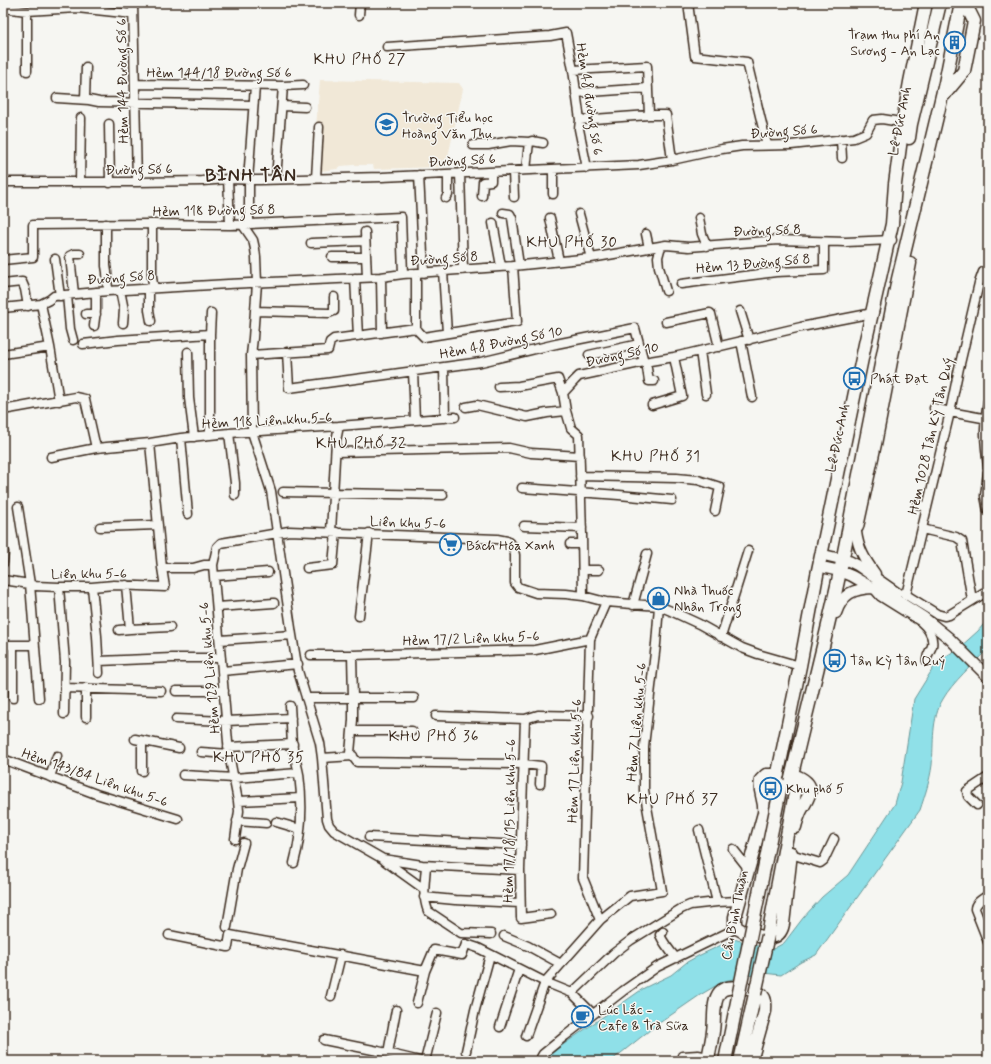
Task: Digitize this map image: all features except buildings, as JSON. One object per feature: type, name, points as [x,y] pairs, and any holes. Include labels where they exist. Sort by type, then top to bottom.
[{"type":"highway","name":"Lê Đức Anh","points":[[803,666],[827,562],[891,240],[907,124],[910,82],[926,3]]},
{"type":"highway","name":"Lê Đức Anh","points":[[907,124],[940,3]]},
{"type":"highway","name":"Lê Đức Anh","points":[[844,566],[856,532],[898,279],[936,121],[961,3]]},
{"type":"highway","name":"Lê Đức Anh","points":[[941,99],[964,71],[974,21],[965,3]]},
{"type":"highway","name":"Lê Đức Anh","points":[[798,777],[822,676],[874,423],[913,249],[911,227]]},
{"type":"highway","name":"Lê Đức Anh","points":[[783,782],[817,575],[873,313],[891,240]]},
{"type":"highway","name":"Lê Đức Anh","points":[[783,782],[834,612]]},
{"type":"highway","points":[[740,1061],[755,994],[768,935],[798,777],[807,782],[810,790],[794,832],[781,930],[773,937],[766,938],[744,932],[737,928],[734,921],[764,813],[764,804],[760,788],[761,780],[766,775],[783,782]]},
{"type":"highway","name":"Cầu Bình Thuận","points":[[712,1060],[734,990],[783,782]]},
{"type":"highway","name":"Cầu Bình Thuận","points":[[725,1061],[783,782]]},
{"type":"highway","name":"Cầu Bình Thuận","points":[[733,1061],[783,782]]},
{"type":"highway","points":[[712,1060],[716,1000],[720,991],[731,987],[754,991],[764,999],[765,1002],[751,1061]]},
{"type":"main road","points":[[856,532],[859,548],[876,584]]},
{"type":"main road","points":[[827,562],[844,566],[858,565],[876,584],[931,615],[945,625],[988,668]]},
{"type":"main road","points":[[834,612],[847,594],[876,584]]},
{"type":"main road","points":[[886,590],[941,630],[988,677]]},
{"type":"street","name":"Hẻm 144 Đường Số 6","points":[[133,3],[137,182]]},
{"type":"street","points":[[359,15],[360,3]]},
{"type":"street","points":[[688,3],[695,56],[747,62],[767,145]]},
{"type":"street","points":[[3,8],[27,11],[77,8],[133,14]]},
{"type":"street","points":[[26,71],[27,11]]},
{"type":"street","name":"Hẻm 48 đường số 6","points":[[387,47],[550,36],[566,33],[580,120],[579,129],[587,168]]},
{"type":"street","points":[[573,70],[647,66],[649,115]]},
{"type":"street","points":[[85,99],[86,67]]},
{"type":"street","name":"Hẻm 144/18 Đường Số 6","points":[[135,84],[255,86],[303,85]]},
{"type":"street","points":[[255,86],[246,224],[255,249],[257,283],[250,355],[252,432],[270,487],[292,635],[301,681],[320,743],[327,819],[329,825],[334,830],[383,859],[424,893],[455,900],[520,903]]},
{"type":"street","points":[[276,179],[283,86]]},
{"type":"street","points":[[576,93],[648,88]]},
{"type":"street","points":[[57,98],[85,99],[99,102],[253,105]]},
{"type":"street","points":[[282,106],[305,107]]},
{"type":"street","points":[[580,120],[666,115],[672,160]]},
{"type":"street","points":[[80,182],[81,118]]},
{"type":"street","name":"Đường Số 6","points":[[3,182],[110,183],[228,179],[248,180],[639,166],[742,146],[791,145],[854,138],[866,133],[873,120],[882,119],[907,124]]},
{"type":"street","points":[[109,124],[110,183]]},
{"type":"street","points":[[316,178],[319,127]]},
{"type":"street","points":[[841,139],[842,158]]},
{"type":"street","points":[[473,145],[488,145],[511,141],[532,141],[542,143]]},
{"type":"street","points":[[526,170],[529,142]]},
{"type":"street","points":[[553,169],[553,194]]},
{"type":"street","points":[[513,171],[514,198]]},
{"type":"street","points":[[482,196],[483,182],[491,181],[491,172]]},
{"type":"street","points":[[460,173],[463,270]]},
{"type":"street","points":[[446,198],[448,195],[448,174]]},
{"type":"street","points":[[419,175],[420,273],[416,328],[424,337],[517,322],[516,265],[512,218],[510,214],[503,213]]},
{"type":"street","points":[[228,179],[230,225]]},
{"type":"street","points":[[579,214],[591,258]]},
{"type":"street","name":"Hẻm 118 Đường Số 8","points":[[3,260],[33,258],[33,225],[230,225],[401,217],[403,274]]},
{"type":"street","points":[[550,218],[559,261]]},
{"type":"street","points":[[698,218],[707,246]]},
{"type":"street","points":[[493,223],[501,266]]},
{"type":"street","points":[[106,224],[106,266],[108,291]]},
{"type":"street","points":[[151,321],[149,310],[153,284],[152,224]]},
{"type":"street","points":[[365,232],[367,277]]},
{"type":"street","points":[[646,234],[649,248]]},
{"type":"street","name":"Đường Số 8","points":[[3,308],[41,304],[54,296],[96,292],[381,277],[591,258],[666,245],[689,247],[778,240],[846,242],[891,240]]},
{"type":"street","points":[[311,243],[365,242]]},
{"type":"street","name":"Hẻm 13 Đường Số 8","points":[[681,284],[776,272],[824,270],[824,242]]},
{"type":"street","points":[[661,246],[658,257],[659,267],[666,291]]},
{"type":"street","points":[[73,340],[70,329],[67,295],[70,256],[80,254]]},
{"type":"street","points":[[332,257],[366,257]]},
{"type":"street","points":[[55,259],[67,295]]},
{"type":"street","points":[[443,271],[447,333]]},
{"type":"street","name":"Hẻm 1028 Tân Kỳ Tân Quý","points":[[906,595],[979,283],[983,272],[988,274]]},
{"type":"street","points":[[381,277],[382,333]]},
{"type":"street","points":[[355,278],[358,336]]},
{"type":"street","points":[[3,284],[22,282],[25,289],[28,306]]},
{"type":"street","points":[[120,290],[124,310],[123,323]]},
{"type":"street","points":[[94,326],[96,314],[96,292]]},
{"type":"street","points":[[255,311],[329,313],[334,312],[334,298]]},
{"type":"street","points":[[41,304],[59,401]]},
{"type":"street","points":[[740,311],[752,397]]},
{"type":"street","points":[[666,322],[710,313],[719,346]]},
{"type":"street","name":"Đường Số 10","points":[[563,393],[579,376],[674,357],[801,327],[873,313]]},
{"type":"street","points":[[86,314],[96,314]]},
{"type":"street","points":[[210,435],[211,314]]},
{"type":"street","points":[[250,355],[328,350],[330,342],[334,339],[416,328]]},
{"type":"street","name":"Hẻm 48 Đường Số 10","points":[[287,352],[289,388],[481,362],[556,344],[635,328],[650,381],[654,381]]},
{"type":"street","points":[[83,344],[118,340],[210,334]]},
{"type":"street","points":[[589,355],[639,344]]},
{"type":"street","points":[[3,354],[50,347]]},
{"type":"street","points":[[700,351],[706,394]]},
{"type":"street","points":[[188,352],[189,398],[194,437]]},
{"type":"street","points":[[652,405],[682,396],[674,357]]},
{"type":"street","points":[[444,367],[445,418]]},
{"type":"street","points":[[413,371],[415,420]]},
{"type":"street","points":[[499,387],[519,386],[558,379],[563,393],[571,428],[579,435],[583,596]]},
{"type":"street","points":[[3,410],[76,397],[85,399],[96,448]]},
{"type":"street","points":[[988,401],[985,443],[988,467]]},
{"type":"street","points":[[466,407],[478,406],[526,417],[566,411]]},
{"type":"street","points":[[934,408],[986,418]]},
{"type":"street","points":[[339,426],[455,417]]},
{"type":"street","name":"Hẻm 118 Liên khu 5-6","points":[[51,457],[96,448],[150,443],[181,438],[229,433],[339,426],[336,441],[333,493],[333,565],[307,568]]},
{"type":"street","points":[[229,433],[235,495]]},
{"type":"street","points":[[181,438],[188,514]]},
{"type":"street","points":[[150,443],[162,568],[193,568],[204,565],[213,565]]},
{"type":"street","points":[[336,452],[509,448],[531,453],[580,456]]},
{"type":"street","points":[[988,472],[985,496],[988,511]]},
{"type":"street","points":[[580,476],[676,478],[698,480],[720,487],[715,511]]},
{"type":"street","points":[[522,488],[672,500]]},
{"type":"street","points":[[283,492],[443,495]]},
{"type":"street","points":[[918,504],[927,508]]},
{"type":"street","points":[[18,508],[30,584],[39,698]]},
{"type":"street","points":[[100,527],[158,525]]},
{"type":"street","points":[[524,526],[582,528]]},
{"type":"street","points":[[922,529],[956,537],[962,541],[972,601]]},
{"type":"street","name":"Liên khu 5-6","points":[[213,565],[217,547],[221,543],[289,531],[497,539],[507,541],[513,546],[515,555],[515,583],[518,587],[536,593],[566,594],[583,596],[606,602],[659,606],[699,624],[742,648],[758,654],[803,666]]},
{"type":"street","points":[[359,616],[369,533]]},
{"type":"street","points":[[570,544],[582,544]]},
{"type":"street","points":[[721,637],[748,551]]},
{"type":"street","points":[[3,563],[4,552]]},
{"type":"street","points":[[633,605],[647,554]]},
{"type":"street","name":"Hẻm 129 Liên khu 5-6","points":[[213,565],[228,751],[238,801],[235,839]]},
{"type":"street","name":"Liên khu 5-6","points":[[3,580],[36,586],[59,587],[109,585],[165,587],[162,568]]},
{"type":"street","points":[[583,570],[599,570]]},
{"type":"street","points":[[214,576],[268,572]]},
{"type":"street","points":[[927,661],[927,656],[932,643],[931,636],[926,626],[880,596],[876,584],[888,583],[937,614],[944,616],[949,615],[988,591]]},
{"type":"street","points":[[126,585],[130,629]]},
{"type":"street","points":[[92,586],[99,673]]},
{"type":"street","points":[[59,587],[65,662],[64,714]]},
{"type":"street","name":"Hẻm 17 Liên khu 5-6","points":[[600,920],[583,878],[589,716],[590,639],[606,602]]},
{"type":"street","points":[[217,607],[274,603]]},
{"type":"street","name":"Hẻm 7 Liên khu 5-6","points":[[526,1036],[544,982],[600,920],[630,896],[662,890],[644,790],[644,746],[656,648],[659,606]]},
{"type":"street","points":[[119,630],[170,627]]},
{"type":"street","points":[[220,640],[292,635]]},
{"type":"street","name":"Hẻm 17/2 Liên khu 5-6","points":[[311,655],[535,650],[590,639]]},
{"type":"street","points":[[3,645],[34,645]]},
{"type":"street","points":[[12,645],[13,698]]},
{"type":"street","points":[[352,655],[353,698],[350,753],[355,759]]},
{"type":"street","points":[[99,661],[172,658],[221,658]]},
{"type":"street","points":[[222,671],[298,664]]},
{"type":"street","points":[[65,688],[161,691]]},
{"type":"street","points":[[86,688],[86,717]]},
{"type":"street","points":[[176,692],[224,692]]},
{"type":"street","points":[[306,698],[414,698]]},
{"type":"street","points":[[290,706],[292,744],[301,798],[299,842],[294,863]]},
{"type":"street","points":[[436,716],[525,719],[538,715],[589,716]]},
{"type":"street","points":[[176,719],[226,721],[291,718]]},
{"type":"street","name":"Hẻm 17/18/15 Liên khu 5-6","points":[[525,719],[520,870],[521,918],[551,914]]},
{"type":"street","points":[[352,731],[412,731]]},
{"type":"street","points":[[142,771],[138,740],[179,748]]},
{"type":"street","points":[[201,752],[228,751],[292,744]]},
{"type":"street","points":[[50,777],[57,756]]},
{"type":"street","points":[[322,758],[523,764],[541,766],[540,784]]},
{"type":"street","name":"Hẻm 143/84 Liên khu 5-6","points":[[3,759],[96,794],[178,819]]},
{"type":"street","points":[[183,775],[234,778],[298,773]]},
{"type":"street","points":[[977,805],[968,796],[967,792],[988,777]]},
{"type":"street","points":[[238,801],[301,798]]},
{"type":"street","points":[[237,821],[266,824]]},
{"type":"street","points":[[276,822],[300,829]]},
{"type":"street","points":[[700,830],[717,902]]},
{"type":"street","points":[[369,837],[521,845]]},
{"type":"street","points":[[791,854],[820,863],[824,860],[834,839]]},
{"type":"street","points":[[227,927],[237,868],[244,843]]},
{"type":"street","points":[[733,849],[748,868]]},
{"type":"street","points":[[383,859],[426,866],[520,870]]},
{"type":"street","points":[[426,866],[424,893],[428,911],[461,933],[491,934]]},
{"type":"street","points":[[988,895],[975,907],[988,942]]},
{"type":"street","points":[[572,993],[614,953],[681,909],[690,905],[739,901]]},
{"type":"street","points":[[539,1061],[543,1054],[593,1014],[657,967],[737,928]]},
{"type":"street","points":[[663,932],[660,935],[661,938],[676,958]]},
{"type":"street","points":[[417,1003],[425,971],[434,950],[462,955],[466,944],[461,933]]},
{"type":"street","points":[[169,935],[228,947],[230,935],[425,971]]},
{"type":"street","points":[[504,936],[528,946],[561,964]]},
{"type":"street","points":[[466,944],[478,948],[544,982],[572,993],[593,1014]]},
{"type":"street","points":[[331,996],[341,955]]},
{"type":"street","points":[[466,1051],[475,1010],[490,955]]},
{"type":"street","points":[[500,1027],[519,969]]},
{"type":"street","points":[[388,1053],[396,1010]]},
{"type":"street","points":[[425,1061],[437,1013]]},
{"type":"street","points":[[324,1040],[420,1061]]},
{"type":"street","points":[[682,1056],[698,1054],[712,1060]]},
{"type":"shaded area","name":"Trường Tiểu học Hoàng Văn Thụ","points":[[320,80],[459,83],[463,89],[447,161],[441,167],[374,169],[373,165],[354,165],[341,166],[337,169],[321,171],[313,163]]},
{"type":"water","points":[[988,619],[988,649],[952,686],[943,699],[936,715],[931,771],[920,810],[816,955],[801,962],[781,975],[763,973],[724,981],[700,995],[655,1026],[611,1061],[542,1061],[644,988],[671,975],[687,962],[698,956],[734,939],[764,948],[773,949],[784,943],[803,918],[822,897],[848,875],[895,804],[901,782],[914,699],[937,662],[959,648],[978,631]]},
{"type":"place","name":"Trạm thu phí An Sương - An Lạc","points":[[955,42]]},
{"type":"place","name":"Trường Tiểu học Hoàng Văn Thụ","points":[[386,125]]},
{"type":"place","name":"Phát Đạt","points":[[854,378]]},
{"type":"place","name":"Bách Hóa Xanh","points":[[451,545]]},
{"type":"place","name":"Nhà Thuốc Nhân Trọng","points":[[659,598]]},
{"type":"place","name":"Tân Kỳ Tân Quý","points":[[834,660]]},
{"type":"place","name":"Khu phố 5","points":[[771,788]]},
{"type":"place","name":"Lúc Lắc - Cafe & Trà Sữa","points":[[582,1017]]},
{"type":"district","name":"KHU PHỐ 27","points":[[360,59]]},
{"type":"district","name":"BÌNH TÂN","points":[[251,175]]},
{"type":"district","name":"KHU PHỐ 30","points":[[572,242]]},
{"type":"district","name":"KHU PHỐ 32","points":[[361,443]]},
{"type":"district","name":"KHU PHỐ 31","points":[[656,456]]},
{"type":"district","name":"KHU PHỐ 36","points":[[434,736]]},
{"type":"district","name":"KHU PHỐ 35","points":[[259,757]]},
{"type":"district","name":"KHU PHỐ 37","points":[[673,799]]}]
